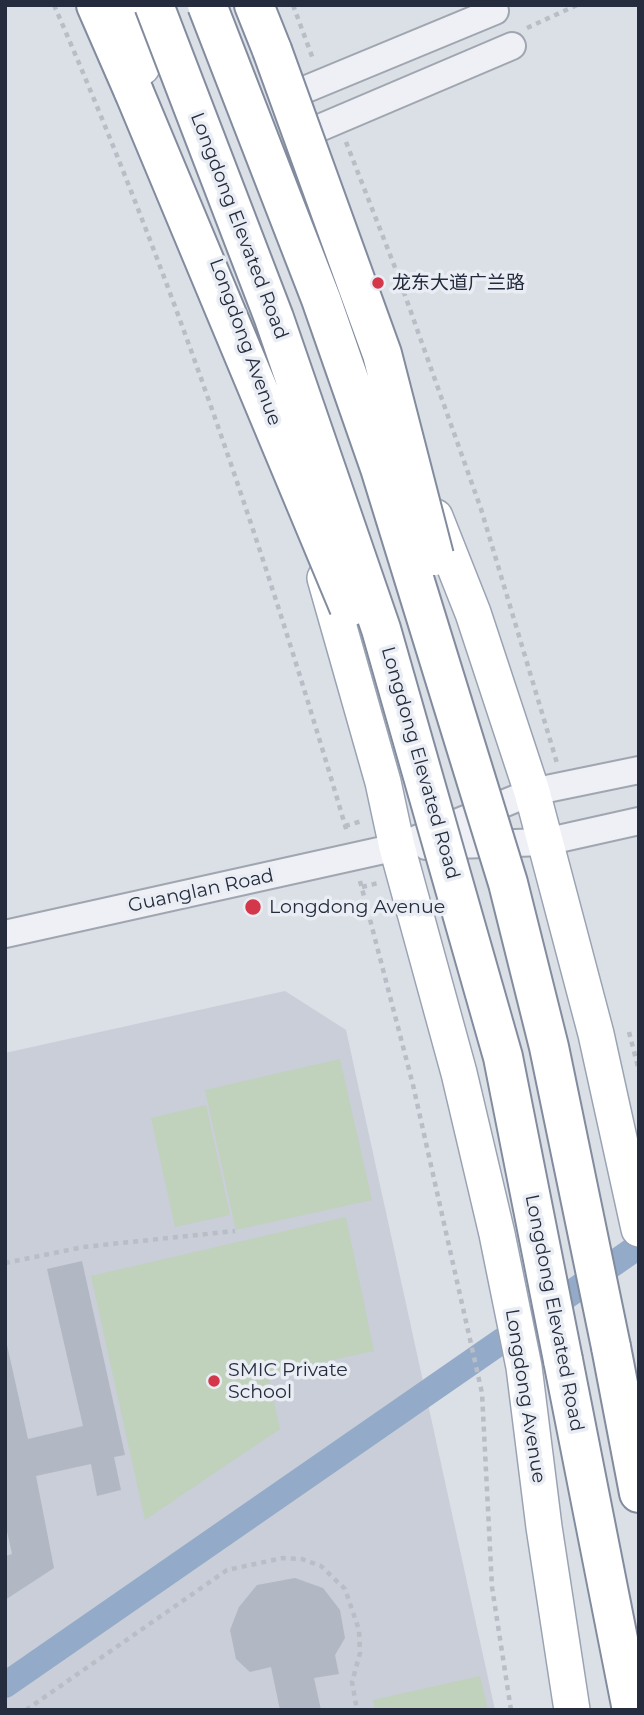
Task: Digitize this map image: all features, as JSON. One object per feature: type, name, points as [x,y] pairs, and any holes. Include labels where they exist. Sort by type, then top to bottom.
[{"type":"highway","points":[[96,5],[253,370],[358,629],[423,774]]},
{"type":"highway","name":"Longdong Elevated Road","points":[[154,5],[270,305],[329,471],[381,629],[503,1058],[632,1710]]},
{"type":"highway","points":[[207,5],[321,299],[380,468],[508,883],[549,1047],[639,1493]]},
{"type":"highway","points":[[254,5],[382,354],[440,582],[471,758]]},
{"type":"highway","points":[[623,1662],[624,1710]]},
{"type":"main road","name":"Longdong Avenue","points":[[118,5],[248,345],[345,640],[383,782],[397,847],[458,1073],[497,1234],[524,1367],[544,1527],[572,1710]]},
{"type":"main road","points":[[225,5],[320,247],[416,468],[547,789],[545,842],[629,1177],[639,1229]]},
{"type":"street","points":[[271,5],[311,79],[329,129],[320,247]]},
{"type":"street","points":[[311,79],[495,11]]},
{"type":"street","points":[[329,129],[515,39]]},
{"type":"street","points":[[397,847],[547,789],[639,770]]},
{"type":"street","points":[[397,847],[545,842],[639,821]]},
{"type":"street","name":"Guanglan Road","points":[[5,934],[397,847]]},
{"type":"path","points":[[54,5],[127,185],[247,514],[295,656],[354,858],[454,1258],[482,1393],[492,1587],[511,1710]]},
{"type":"path","points":[[293,5],[311,79]]},
{"type":"path","points":[[515,39],[577,5]]},
{"type":"path","points":[[329,129],[396,270],[481,509],[550,733],[547,789]]},
{"type":"path","points":[[627,1025],[639,1072]]},
{"type":"path","points":[[5,1263],[83,1247],[235,1231]]},
{"type":"path","points":[[26,1710],[227,1570],[283,1558],[302,1559],[321,1566],[345,1589],[359,1630],[360,1653],[352,1682],[357,1710]]},
{"type":"shaded area","name":"SMIC Private School","points":[[285,991],[346,1030],[495,1710],[5,1710],[5,1053]]},
{"type":"green space","points":[[340,1059],[372,1200],[236,1230],[205,1090]]},
{"type":"green space","points":[[206,1105],[230,1215],[175,1227],[151,1118]]},
{"type":"green space","points":[[346,1217],[374,1351],[268,1374],[280,1429],[145,1520],[91,1276]]},
{"type":"green space","points":[[480,1676],[488,1710],[375,1710],[373,1700]]},
{"type":"building","points":[[82,1261],[125,1455],[114,1457],[121,1490],[97,1496],[91,1464],[36,1476],[54,1568],[5,1600],[5,1556],[12,1554],[5,1522],[5,1336],[28,1439],[83,1426],[47,1269]]},
{"type":"building","points":[[295,1578],[323,1588],[340,1610],[345,1638],[335,1655],[339,1674],[314,1678],[321,1710],[280,1710],[271,1667],[250,1672],[236,1659],[230,1630],[239,1607],[257,1585]]},
{"type":"waterway","points":[[5,1685],[639,1246]]},
{"type":"place","name":"龙东大道广兰路","points":[[378,283]]},
{"type":"place","name":"Longdong Avenue","points":[[253,907]]},
{"type":"place","name":"SMIC Private School","points":[[214,1381]]}]
